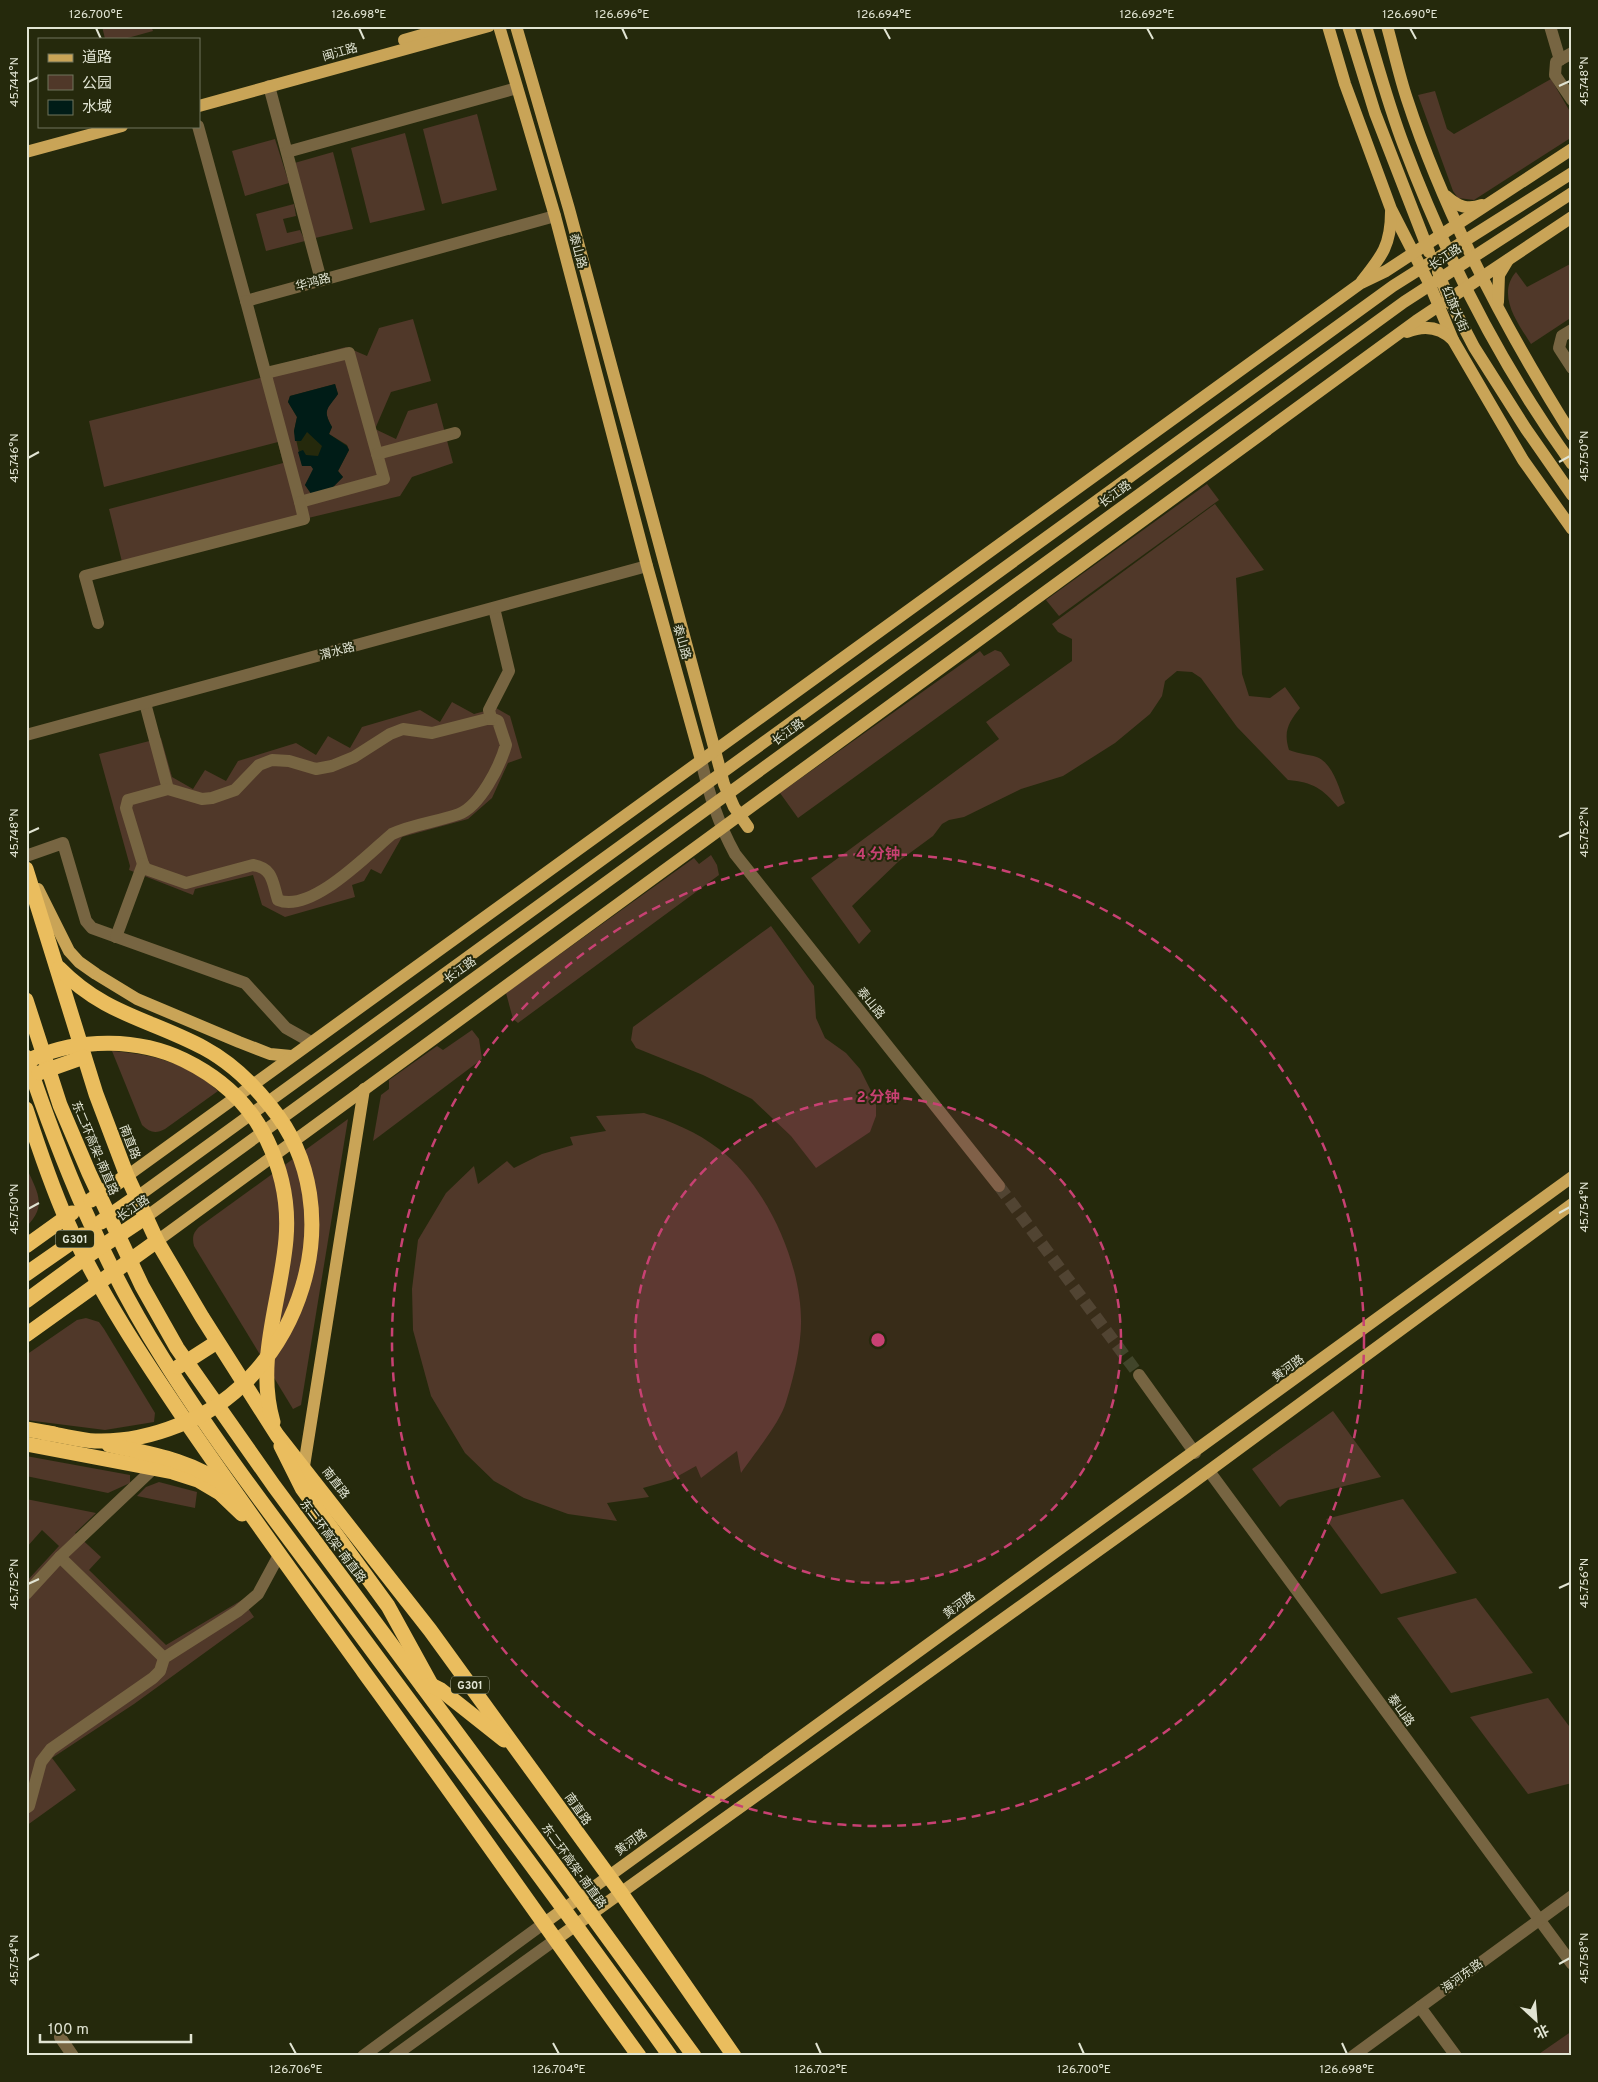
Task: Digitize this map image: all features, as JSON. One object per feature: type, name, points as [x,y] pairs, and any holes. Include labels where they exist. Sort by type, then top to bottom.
[{"type":"highway","name":"南直路","points":[[26,869],[96,1094],[127,1176],[158,1241],[217,1342],[277,1435],[304,1466],[382,1566],[519,1752],[621,1893],[734,2056]]},
{"type":"highway","points":[[26,905],[48,954],[73,983],[122,1014],[165,1030],[206,1049],[238,1073],[272,1108],[285,1126],[304,1172],[310,1200],[311,1233],[302,1292],[287,1327],[265,1362],[239,1388],[201,1415],[179,1426],[143,1436],[95,1441],[45,1433]]},
{"type":"highway","name":"东二环高架-南直路","points":[[26,1000],[60,1105],[89,1173],[142,1286],[177,1348],[240,1440],[694,2056]]},
{"type":"highway","points":[[26,1062],[42,1055],[93,1044],[147,1048],[180,1058],[217,1078],[241,1100],[257,1120],[276,1159],[286,1202],[284,1256],[271,1329],[267,1374],[269,1407],[278,1440],[291,1470],[302,1488],[388,1606],[460,1738]]},
{"type":"highway","points":[[26,1057],[45,1114],[98,1240],[161,1356],[248,1482],[579,1927],[670,2056]]},
{"type":"highway","points":[[26,1078],[84,1057]]},
{"type":"highway","name":"G301","points":[[26,1108],[65,1218],[75,1239],[99,1284],[158,1380],[262,1533],[639,2056]]},
{"type":"highway","points":[[26,1246],[127,1176]]},
{"type":"highway","name":"长江路","points":[[26,1274],[137,1197]]},
{"type":"highway","name":"长江路","points":[[26,1301],[146,1217]]},
{"type":"highway","points":[[26,1335],[158,1241]]},
{"type":"highway","points":[[158,1380],[217,1342]]},
{"type":"highway","points":[[26,1429],[168,1457],[188,1464],[224,1484],[245,1500],[329,1611],[404,1694]]},
{"type":"highway","points":[[26,1444],[154,1468],[198,1480],[220,1493],[262,1533]]},
{"type":"highway","points":[[320,1611],[389,1674],[402,1679],[412,1675],[418,1668],[418,1658],[382,1566]]},
{"type":"highway","points":[[452,1796],[412,1700],[419,1688],[431,1686],[441,1690],[519,1752]]},
{"type":"main road","name":"闽江路","points":[[200,98],[453,26]]},
{"type":"main road","name":"闽江路","points":[[200,106],[489,26]]},
{"type":"main road","name":"泰山路","points":[[499,26],[555,216],[647,566],[701,760]]},
{"type":"main road","name":"泰山路","points":[[516,26],[569,209],[715,749],[729,794],[748,827]]},
{"type":"main road","name":"红旗大街","points":[[1328,26],[1348,93],[1391,210],[1430,285],[1444,302],[1572,495]]},
{"type":"main road","name":"红旗大街","points":[[1348,26],[1372,104],[1426,245],[1441,278],[1444,302],[1453,340],[1524,460],[1572,529]]},
{"type":"main road","name":"红旗大街","points":[[1366,26],[1403,145],[1449,252],[1503,354],[1560,448],[1572,464]]},
{"type":"main road","points":[[1387,26],[1407,99],[1465,242],[1523,354],[1572,436]]},
{"type":"main road","points":[[26,144],[85,128]]},
{"type":"main road","points":[[26,152],[115,128]]},
{"type":"main road","points":[[127,1176],[290,1056],[1361,283],[1386,271],[1572,149]]},
{"type":"main road","name":"长江路","points":[[137,1197],[1393,286],[1572,173]]},
{"type":"main road","name":"长江路","points":[[146,1217],[1430,285],[1572,193]]},
{"type":"main road","points":[[1445,195],[1458,206],[1469,208],[1496,199]]},
{"type":"main road","points":[[1361,283],[1387,247],[1391,230],[1391,210]]},
{"type":"main road","points":[[158,1241],[1389,341],[1513,254],[1572,218]]},
{"type":"main road","points":[[1499,310],[1497,294],[1499,274],[1513,254]]},
{"type":"main road","points":[[1389,341],[1409,331],[1424,327],[1443,332],[1453,340]]},
{"type":"main road","points":[[26,865],[55,926],[69,951],[79,962],[137,998],[263,1052],[290,1056]]},
{"type":"main road","points":[[304,1466],[364,1089]]},
{"type":"main road","name":"黄河路","points":[[543,1924],[1572,1177]]},
{"type":"main road","points":[[555,1940],[1209,1471],[1572,1204]]},
{"type":"street","points":[[1550,26],[1560,60]]},
{"type":"street","points":[[1572,53],[1556,62],[1555,75],[1572,100]]},
{"type":"street","points":[[269,86],[321,280]]},
{"type":"street","points":[[287,152],[517,88]]},
{"type":"street","points":[[98,624],[85,576],[304,519],[199,128]]},
{"type":"street","name":"华鸿路","points":[[246,301],[555,216]]},
{"type":"street","points":[[1572,330],[1562,336],[1559,348],[1572,368]]},
{"type":"street","points":[[266,373],[349,353],[384,479],[300,502]]},
{"type":"street","points":[[377,454],[455,434]]},
{"type":"street","points":[[1560,448],[1572,440]]},
{"type":"street","name":"渭水路","points":[[26,735],[647,566]]},
{"type":"street","points":[[491,718],[489,710],[509,671],[494,608]]},
{"type":"street","points":[[145,703],[168,788]]},
{"type":"street","points":[[491,718],[498,721],[506,745],[486,790],[461,814],[403,828],[392,834],[330,887],[316,894],[285,903],[278,900],[269,871],[263,866],[253,865],[186,883],[146,870],[126,808],[128,800],[168,788],[202,799],[212,798],[235,790],[259,765],[272,760],[289,761],[316,769],[332,766],[354,757],[390,734],[403,729],[432,733],[491,718]]},
{"type":"street","name":"泰山路","points":[[701,760],[712,806],[721,830],[735,854],[999,1186]]},
{"type":"street","points":[[26,856],[63,843],[86,921],[92,928],[246,983],[286,1028],[311,1042]]},
{"type":"street","points":[[116,937],[143,864]]},
{"type":"street","points":[[1139,1376],[1194,1453]]},
{"type":"street","points":[[26,1594],[60,1557],[154,1468]]},
{"type":"street","name":"泰山路","points":[[1209,1471],[1572,1964]]},
{"type":"street","points":[[26,1808],[29,1806],[41,1762],[51,1749],[152,1678],[160,1671],[164,1658],[238,1611],[258,1594],[279,1555]]},
{"type":"street","points":[[60,1557],[164,1658]]},
{"type":"street","name":"海河东路","points":[[1353,2056],[1572,1896]]},
{"type":"street","name":"黄河路","points":[[363,2056],[543,1924]]},
{"type":"street","points":[[394,2056],[555,1940]]},
{"type":"street","points":[[1420,2007],[1456,2056]]},
{"type":"street","points":[[60,2036],[73,2056]]},
{"type":"green space","points":[[102,26],[151,26],[153,31],[128,38],[105,38]]},
{"type":"green space","points":[[1551,79],[1572,115],[1572,137],[1474,200],[1458,198],[1453,191],[1418,95],[1435,91],[1447,129],[1454,134]]},
{"type":"green space","points":[[477,114],[497,190],[442,204],[423,129]]},
{"type":"green space","points":[[405,133],[425,210],[370,223],[351,148]]},
{"type":"green space","points":[[275,139],[289,183],[245,196],[232,151]]},
{"type":"green space","points":[[333,152],[353,229],[311,239],[291,164]]},
{"type":"green space","points":[[294,204],[296,216],[283,219],[287,233],[300,230],[305,241],[266,251],[256,214]]},
{"type":"green space","points":[[1572,263],[1572,317],[1531,344],[1511,309],[1508,290],[1510,281],[1516,272],[1527,287]]},
{"type":"green space","points":[[413,319],[431,381],[391,392],[375,429],[396,439],[408,411],[437,403],[453,463],[412,477],[400,496],[304,519],[300,502],[332,493],[330,490],[343,477],[338,471],[349,450],[347,445],[329,434],[332,427],[327,416],[327,409],[338,394],[335,384],[290,396],[288,402],[297,417],[294,431],[302,465],[311,466],[314,469],[305,485],[312,495],[295,501],[301,520],[123,566],[109,509],[283,463],[278,442],[104,487],[89,421],[260,378],[279,370],[277,365],[346,347],[367,356],[379,328]]},
{"type":"green space","points":[[1207,484],[1219,500],[1059,616],[1046,600]]},
{"type":"green space","points":[[1215,504],[1264,570],[1236,578],[1242,674],[1249,696],[1270,698],[1285,687],[1300,708],[1288,727],[1287,743],[1289,750],[1317,757],[1329,766],[1345,803],[1338,807],[1327,795],[1317,788],[1288,780],[1237,727],[1201,678],[1192,672],[1177,671],[1165,681],[1162,696],[1150,714],[1115,743],[1063,776],[1021,789],[964,817],[949,820],[942,824],[933,836],[899,861],[852,906],[871,931],[859,944],[811,878],[999,739],[986,722],[1072,661],[1072,639],[1058,632],[1052,624]]},
{"type":"green space","points":[[995,650],[1001,652],[1010,665],[798,818],[780,793],[980,651],[984,656]]},
{"type":"green space","points":[[452,702],[474,714],[496,708],[510,716],[522,758],[508,763],[492,798],[468,819],[402,837],[381,874],[371,869],[364,881],[352,885],[355,897],[285,917],[262,905],[253,875],[195,889],[193,895],[129,870],[130,866],[99,754],[161,738],[172,777],[193,789],[205,770],[226,781],[238,761],[296,743],[316,755],[328,736],[350,748],[362,727],[420,710],[440,722]]},
{"type":"green space","points":[[711,855],[717,865],[719,875],[518,1023],[513,1019],[506,993],[694,858],[699,864]]},
{"type":"green space","points":[[771,926],[814,986],[816,1018],[825,1038],[846,1053],[860,1069],[876,1101],[876,1116],[870,1132],[816,1168],[791,1136],[752,1099],[703,1075],[636,1048],[631,1040],[633,1027]]},
{"type":"green space","points":[[472,1030],[479,1039],[482,1059],[373,1141],[381,1095],[389,1089],[389,1080],[437,1046],[443,1050]]},
{"type":"green space","points":[[112,1051],[127,1052],[169,1062],[194,1073],[218,1091],[165,1129],[159,1132],[150,1131],[142,1125]]},
{"type":"green space","points":[[644,1113],[702,1137],[719,1149],[754,1186],[782,1235],[791,1261],[798,1288],[801,1314],[800,1339],[798,1355],[783,1410],[773,1429],[741,1473],[737,1451],[701,1478],[696,1466],[671,1480],[643,1488],[649,1497],[607,1503],[617,1521],[568,1514],[524,1498],[494,1481],[465,1453],[431,1396],[413,1330],[412,1289],[418,1240],[446,1193],[474,1166],[478,1184],[507,1161],[514,1168],[542,1154],[573,1145],[570,1137],[606,1131],[596,1116]]},
{"type":"green space","points":[[348,1119],[301,1405],[293,1409],[194,1246],[193,1240],[195,1231],[199,1227]]},
{"type":"green space","points":[[26,1166],[36,1190],[39,1205],[33,1219],[26,1227]]},
{"type":"green space","points":[[86,1318],[99,1322],[104,1329],[155,1413],[154,1422],[105,1430],[26,1420],[26,1355],[77,1320]]},
{"type":"green space","points":[[1333,1411],[1381,1477],[1288,1500],[1280,1507],[1252,1469]]},
{"type":"green space","points":[[26,1456],[130,1475],[130,1483],[108,1493],[26,1476]]},
{"type":"green space","points":[[159,1482],[197,1492],[195,1508],[137,1496],[146,1487]]},
{"type":"green space","points":[[26,1499],[96,1513],[75,1533],[101,1557],[89,1570],[166,1645],[242,1600],[254,1617],[134,1704],[52,1758],[76,1790],[26,1826],[26,1582],[59,1546],[42,1530],[26,1548]]},
{"type":"green space","points":[[1403,1499],[1457,1573],[1381,1594],[1326,1519]]},
{"type":"green space","points":[[1476,1598],[1533,1673],[1451,1693],[1397,1618]]},
{"type":"green space","points":[[1548,1698],[1572,1730],[1572,1783],[1528,1794],[1470,1717]]},
{"type":"green space","points":[[1572,2031],[1572,2056],[1536,2056]]},
{"type":"water","points":[[335,384],[338,394],[329,406],[327,413],[332,427],[329,434],[347,446],[349,450],[338,471],[343,477],[330,490],[312,495],[305,485],[313,469],[311,466],[302,466],[298,452],[303,450],[306,455],[318,456],[322,446],[307,432],[301,441],[295,441],[294,431],[297,417],[288,402],[290,396]]},
{"type":"tunnel","points":[[999,1186],[1139,1375]]}]
